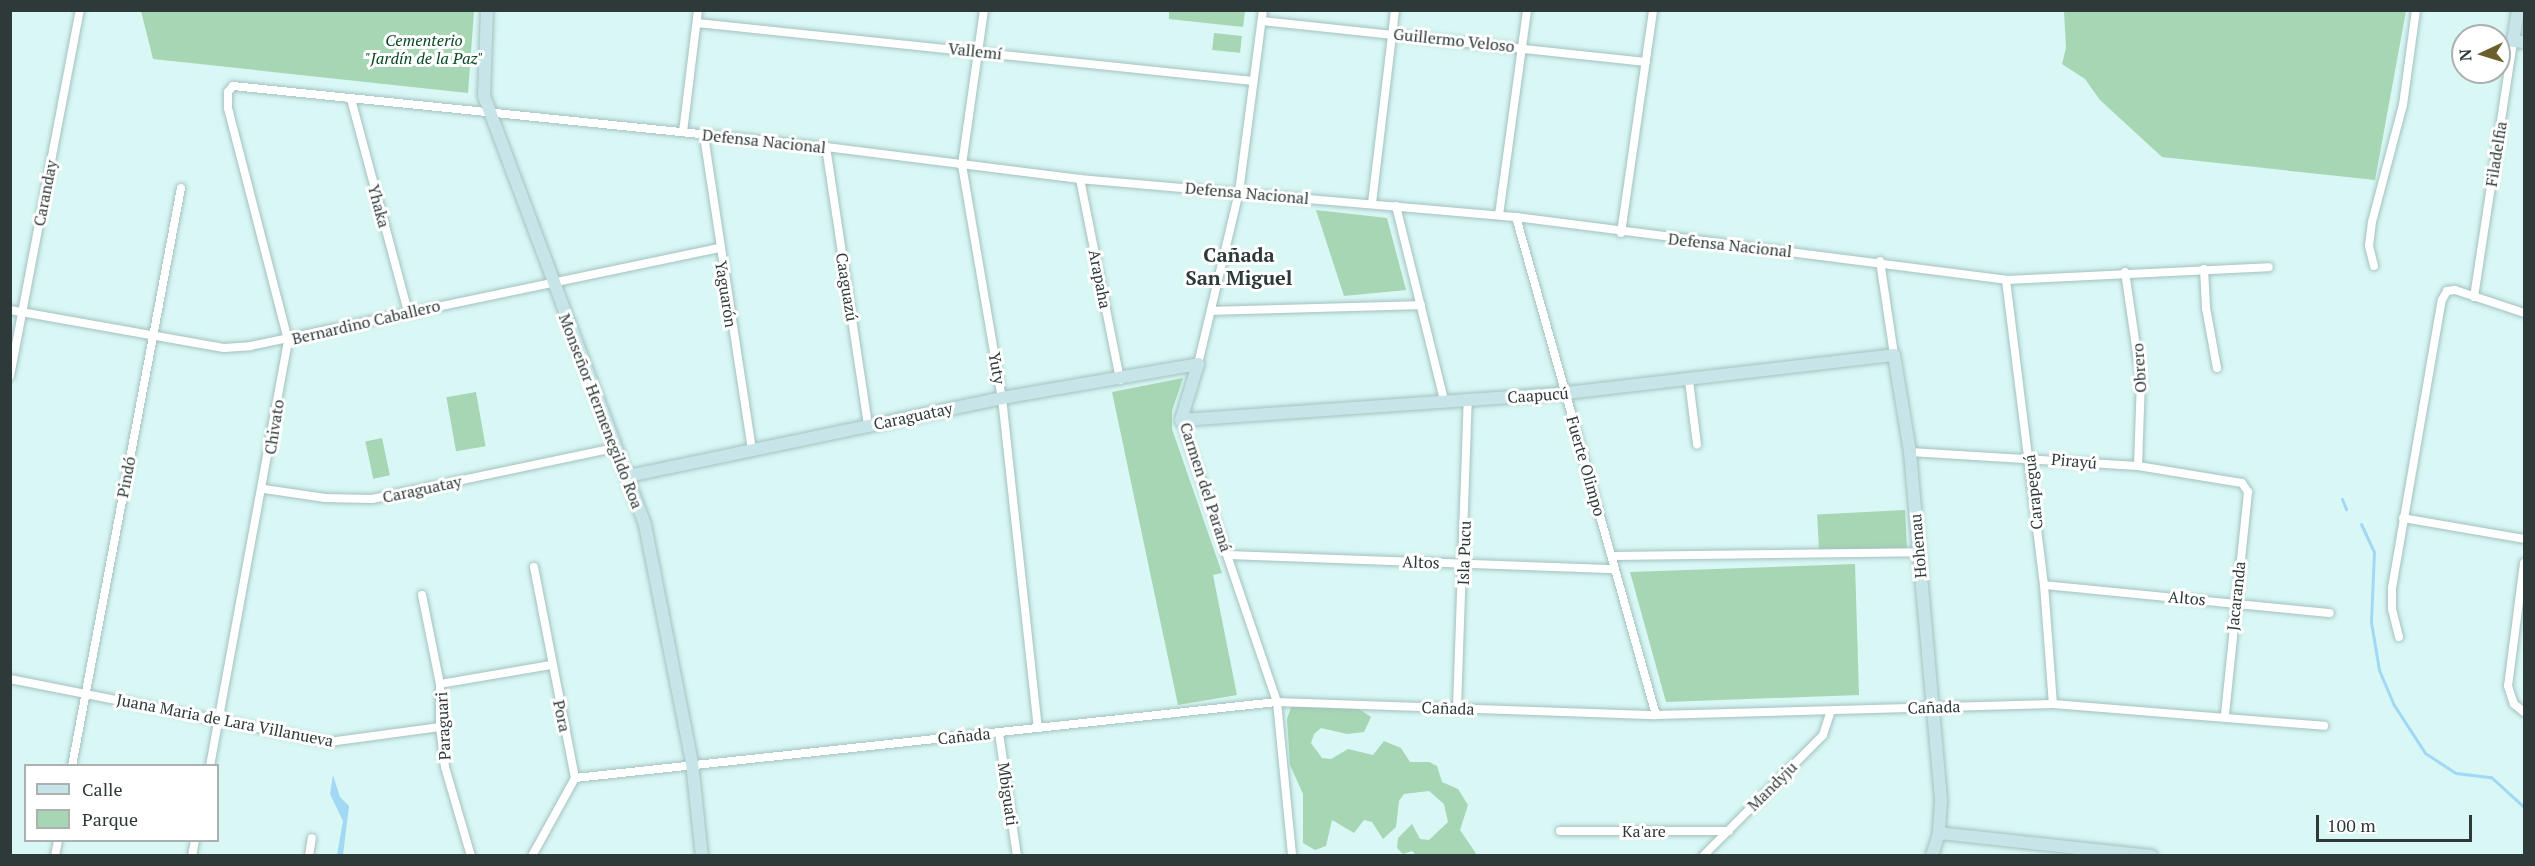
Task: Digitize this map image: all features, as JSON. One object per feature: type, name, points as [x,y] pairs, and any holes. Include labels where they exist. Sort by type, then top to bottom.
[{"type":"street","name":"Caranday","points":[[10,376],[80,10]]},
{"type":"street","name":"Monseñor Hermenegildo Roa","points":[[488,10],[484,78],[488,111],[615,448],[629,476],[645,525],[692,763],[702,855]]},
{"type":"street","points":[[683,132],[698,10]]},
{"type":"street","name":"Yuty","points":[[984,10],[962,165],[1002,398],[1038,728]]},
{"type":"street","name":"Carmen del Paraná","points":[[1263,10],[1239,192],[1198,364],[1181,420],[1277,702],[1292,855]]},
{"type":"street","points":[[1371,203],[1395,10]]},
{"type":"street","points":[[1499,215],[1527,10]]},
{"type":"street","points":[[1621,233],[1653,10]]},
{"type":"street","points":[[2374,266],[2369,246],[2372,222],[2403,105],[2415,10]]},
{"type":"street","name":"Filadelfia","points":[[2474,297],[2519,41],[2518,10]]},
{"type":"street","name":"Guillermo Veloso","points":[[1262,21],[1646,62]]},
{"type":"street","name":"Vallemí","points":[[697,22],[1253,81]]},
{"type":"street","name":"Defensa Nacional","points":[[228,92],[241,85],[351,99],[488,111],[704,136],[826,147],[1080,179],[1499,215],[1621,233],[1880,261],[2006,280],[2125,272],[2269,267]]},
{"type":"street","name":"Chivato","points":[[210,764],[264,489],[288,340],[228,108],[228,92]]},
{"type":"street","name":"Yhaka","points":[[351,99],[408,312]]},
{"type":"street","name":"Yaguarón","points":[[704,136],[719,248],[752,450]]},
{"type":"street","name":"Caaguazú","points":[[826,147],[868,426]]},
{"type":"street","name":"Arapaha","points":[[1080,179],[1120,380]]},
{"type":"street","name":"Pindó","points":[[72,764],[181,188]]},
{"type":"street","points":[[1396,206],[1444,400]]},
{"type":"street","name":"Fuerte Olimpo","points":[[1516,217],[1656,715]]},
{"type":"street","name":"Bernardino Caballero","points":[[10,310],[224,348],[288,340],[408,312],[719,248]]},
{"type":"street","name":"Hohenau","points":[[1880,261],[1910,452],[1933,706],[1941,801],[1939,833],[1932,855]]},
{"type":"street","points":[[2204,269],[2206,309],[2217,368]]},
{"type":"street","name":"Obrero","points":[[2125,272],[2141,381],[2138,466]]},
{"type":"street","name":"Carapeguá","points":[[2006,280],[2030,457],[2054,704]]},
{"type":"street","points":[[2398,637],[2392,609],[2392,588],[2442,300],[2447,291],[2455,290],[2524,313]]},
{"type":"street","points":[[1210,311],[1421,305]]},
{"type":"street","name":"Caapucú","points":[[1181,420],[1566,393],[1689,381],[1894,355]]},
{"type":"street","name":"Caraguatay","points":[[629,476],[1002,398],[1120,380],[1198,364]]},
{"type":"street","points":[[1689,381],[1697,444]]},
{"type":"street","name":"Isla Pucu","points":[[1457,708],[1464,564],[1468,399]]},
{"type":"street","name":"Caraguatay","points":[[264,489],[325,498],[372,499],[615,448]]},
{"type":"street","name":"Pirayú","points":[[1910,452],[2030,457],[2138,466],[2238,480]]},
{"type":"street","name":"Jacaranda","points":[[2225,716],[2248,492],[2238,480]]},
{"type":"street","points":[[2403,518],[2524,539]]},
{"type":"street","points":[[1612,556],[1919,552]]},
{"type":"street","name":"Altos","points":[[1228,555],[1615,569]]},
{"type":"street","points":[[2524,563],[2508,686],[2514,704],[2524,712]]},
{"type":"street","name":"Pora","points":[[534,567],[551,665],[575,778]]},
{"type":"street","name":"Altos","points":[[2044,585],[2330,613]]},
{"type":"street","name":"Paraguari","points":[[422,595],[440,684],[440,727],[445,767],[471,855]]},
{"type":"street","points":[[440,684],[551,665]]},
{"type":"street","name":"Juana Maria de Lara Villanueva","points":[[10,679],[329,742],[440,727]]},
{"type":"street","name":"Cañada","points":[[575,778],[692,763],[999,733],[1277,702],[1656,715],[2054,704],[2225,716],[2324,726]]},
{"type":"street","name":"Mandyju","points":[[1702,855],[1729,831],[1823,735],[1831,711]]},
{"type":"street","name":"Mbiguati","points":[[999,733],[1017,855]]},
{"type":"street","points":[[532,855],[575,778]]},
{"type":"street","name":"Ka'are","points":[[1560,831],[1729,831]]},
{"type":"street","points":[[1939,833],[2152,855]]},
{"type":"street","points":[[309,855],[312,838]]},
{"type":"green space","points":[[1169,10],[1245,11],[1243,27],[1169,19]]},
{"type":"green space","name":"Cementerio \"Jardín de la Paz\"","points":[[141,11],[474,11],[468,93],[153,59]]},
{"type":"green space","points":[[2064,11],[2406,11],[2375,180],[2162,157],[2100,100],[2085,79],[2062,64],[2066,48]]},
{"type":"green space","points":[[1214,33],[1242,36],[1240,53],[1212,50]]},
{"type":"green space","points":[[1316,210],[1387,218],[1406,290],[1344,296]]},
{"type":"green space","points":[[1183,378],[1172,411],[1172,429],[1222,573],[1213,575],[1237,695],[1178,705],[1112,392]]},
{"type":"green space","points":[[476,392],[486,446],[456,451],[446,397]]},
{"type":"green space","points":[[382,438],[390,475],[373,479],[365,442]]},
{"type":"green space","points":[[1905,510],[1907,550],[1819,555],[1817,515]]},
{"type":"green space","points":[[1855,564],[1859,695],[1666,702],[1630,572]]},
{"type":"green space","points":[[1291,707],[1356,707],[1371,717],[1364,732],[1347,734],[1321,728],[1314,734],[1311,743],[1322,758],[1331,759],[1348,749],[1373,755],[1384,741],[1401,748],[1410,762],[1429,762],[1437,766],[1442,782],[1458,789],[1468,805],[1460,830],[1477,855],[1416,855],[1412,851],[1403,854],[1397,848],[1398,838],[1412,824],[1420,839],[1429,840],[1448,822],[1444,804],[1429,791],[1404,794],[1399,801],[1396,827],[1383,839],[1372,822],[1364,820],[1354,833],[1332,820],[1326,846],[1315,850],[1303,843],[1303,794],[1290,765],[1287,719]]},
{"type":"water","points":[[333,775],[340,797],[349,806],[343,855],[337,855],[343,821],[330,794]]},
{"type":"waterway","points":[[2342,499],[2346,509]]},
{"type":"waterway","points":[[2361,524],[2374,552],[2371,622],[2379,670],[2394,705],[2425,753],[2456,773],[2491,777],[2524,807]]},
{"type":"district","name":"Cañada San Miguel","points":[[1239,266]]}]
